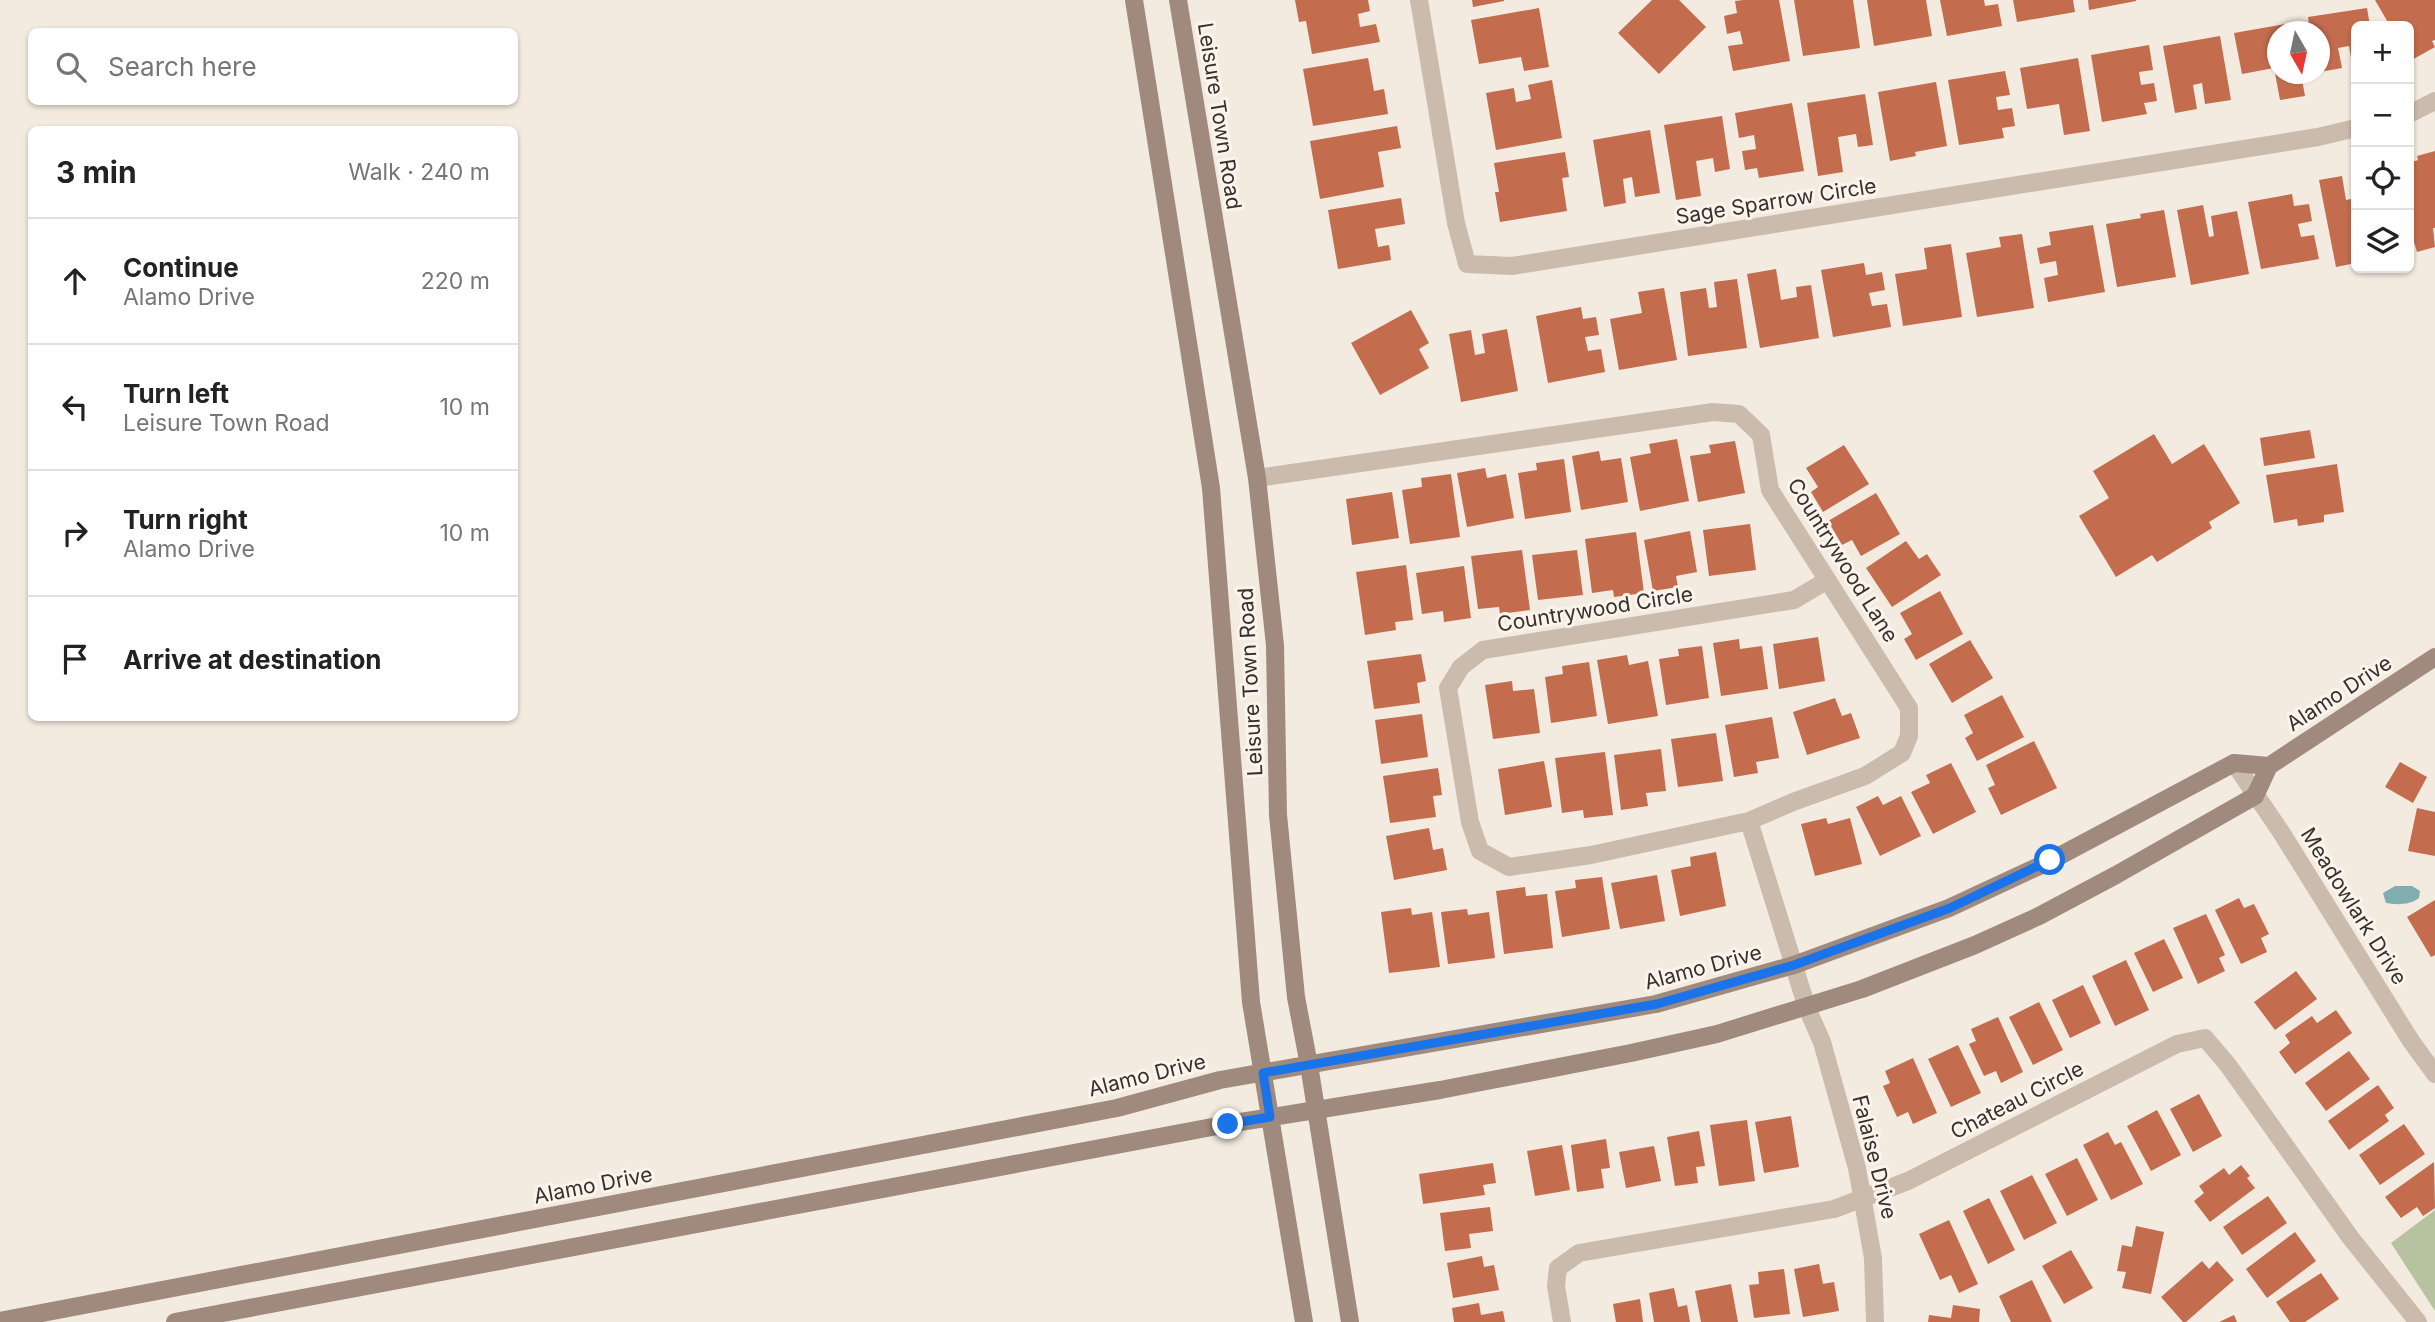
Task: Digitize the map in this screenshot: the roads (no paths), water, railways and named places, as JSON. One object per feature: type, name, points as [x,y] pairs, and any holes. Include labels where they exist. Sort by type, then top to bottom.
[{"type":"main road","name":"Leisure Town Road","points":[[1134,0],[1211,488],[1251,1002],[1304,1322]]},
{"type":"main road","name":"Leisure Town Road","points":[[1178,0],[1257,478],[1275,645],[1278,815],[1296,997],[1317,1110],[1350,1322]]},
{"type":"main road","name":"Alamo Drive","points":[[2269,766],[2435,657]]},
{"type":"main road","name":"Alamo Drive","points":[[0,1321],[1117,1108],[1220,1080],[1657,1004],[1794,965],[1950,908],[2050,860],[2234,763]]},
{"type":"main road","points":[[174,1322],[1270,1117],[1440,1090],[1717,1034],[1807,1008],[1975,945],[2116,875],[2255,796],[2269,766],[2234,763]]},
{"type":"street","name":"Sage Sparrow Circle","points":[[1419,0],[1456,223],[1467,264],[1512,266],[2318,137],[2351,129]]},
{"type":"street","points":[[2414,112],[2435,101]]},
{"type":"street","name":"Countrywood Lane","points":[[1257,478],[1713,412],[1739,414],[1761,435],[1770,490],[1909,708],[1909,736],[1902,753],[1865,776],[1749,821]]},
{"type":"street","name":"Countrywood Circle","points":[[1749,821],[1591,855],[1509,867],[1480,851],[1470,822],[1448,688],[1461,667],[1483,650],[1794,600],[1826,581]]},
{"type":"street","name":"Meadowlark Drive","points":[[2234,763],[2281,832],[2411,1041],[2435,1074]]},
{"type":"street","name":"Falaise Drive","points":[[1749,821],[1807,1008],[1822,1042],[1864,1199],[1873,1258],[1875,1322]]},
{"type":"street","name":"Chateau Circle","points":[[1562,1322],[1556,1286],[1558,1268],[1579,1253],[1827,1212],[1908,1181],[2177,1044],[2205,1038],[2228,1065],[2350,1237],[2418,1322]]},
{"type":"water","points":[[2395,886],[2412,886],[2420,891],[2419,898],[2403,904],[2386,903],[2383,893]]}]
